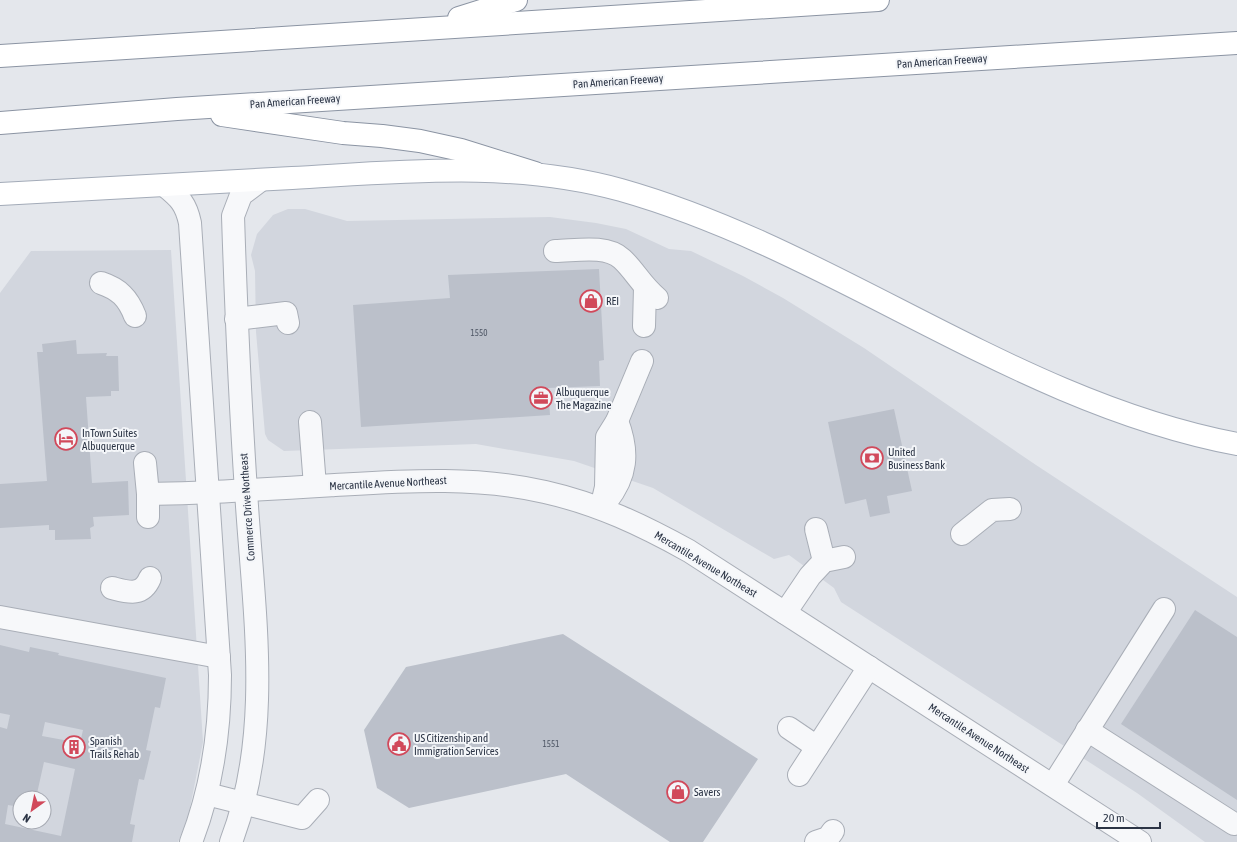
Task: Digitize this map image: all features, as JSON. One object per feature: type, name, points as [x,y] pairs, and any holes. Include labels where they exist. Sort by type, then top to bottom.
[{"type":"main road","points":[[426,28],[516,0]]},
{"type":"main road","points":[[0,56],[878,0]]},
{"type":"main road","name":"Pan American Freeway","points":[[0,123],[177,109],[1237,43]]},
{"type":"main road","points":[[177,109],[343,133],[420,141],[461,150],[535,173]]},
{"type":"main road","points":[[0,194],[439,170],[535,173],[581,180],[620,190],[736,231],[787,253],[1004,363],[1057,387],[1149,422],[1188,434],[1237,444]]},
{"type":"street","name":"Commerce Drive Northeast","points":[[231,842],[243,803],[255,740],[258,694],[236,319],[233,216],[241,195],[261,180]]},
{"type":"street","points":[[165,186],[181,200],[187,210],[190,223],[219,657],[220,705],[218,735],[207,794],[191,842]]},
{"type":"street","points":[[555,251],[609,251],[621,258],[651,293],[644,326]]},
{"type":"street","points":[[102,283],[120,291],[130,302],[135,316]]},
{"type":"street","points":[[236,319],[286,313],[288,323]]},
{"type":"street","points":[[601,508],[606,487],[607,438],[617,422],[642,361]]},
{"type":"street","points":[[310,422],[315,486]]},
{"type":"street","points":[[145,463],[148,494],[148,517]]},
{"type":"street","name":"Mercantile Avenue Northeast","points":[[148,494],[208,493],[432,480],[470,481],[544,492],[601,508],[654,531],[689,551],[1140,842]]},
{"type":"street","points":[[962,534],[992,510],[1010,509]]},
{"type":"street","points":[[786,613],[810,576],[834,559],[816,529]]},
{"type":"street","points":[[112,588],[130,593],[142,589],[148,584],[150,578]]},
{"type":"street","points":[[1053,785],[1164,609]]},
{"type":"street","points":[[0,617],[219,657]]},
{"type":"street","points":[[799,775],[869,667]]},
{"type":"street","points":[[789,728],[817,747]]},
{"type":"street","points":[[1087,730],[1234,824]]},
{"type":"street","points":[[207,794],[302,818],[318,800]]},
{"type":"shaded area","points":[[288,209],[305,209],[347,221],[550,217],[596,223],[626,229],[669,249],[691,251],[743,276],[783,298],[864,348],[1036,465],[1237,597],[1237,842],[1205,842],[1137,793],[841,602],[834,588],[789,555],[774,559],[653,488],[574,461],[476,444],[284,451],[268,440],[265,434],[256,332],[255,271],[251,255],[257,234],[273,215]]},
{"type":"shaded area","points":[[171,250],[203,742],[188,818],[178,842],[0,842],[0,293],[31,251]]},
{"type":"building","points":[[599,269],[604,360],[599,361],[600,386],[548,388],[550,415],[361,427],[353,305],[450,298],[448,275]]},
{"type":"building","name":"InTown Suites Albuquerque","points":[[76,340],[77,354],[107,353],[106,356],[118,356],[119,391],[111,391],[111,396],[86,397],[92,483],[128,481],[129,515],[93,517],[94,526],[90,528],[91,539],[55,540],[55,530],[49,530],[49,525],[0,528],[0,484],[47,481],[37,352],[43,352],[42,344]]},
{"type":"building","points":[[894,409],[912,491],[887,496],[890,513],[870,517],[866,499],[845,504],[828,422]]},
{"type":"building","points":[[1195,610],[1237,637],[1237,800],[1121,724]]},
{"type":"building","points":[[563,634],[758,759],[703,842],[670,842],[566,774],[409,808],[377,788],[364,730],[406,667]]},
{"type":"building","name":"Spanish Trails Rehab","points":[[0,645],[29,652],[30,647],[59,653],[58,655],[166,678],[160,708],[155,707],[146,750],[151,751],[144,780],[139,779],[130,824],[135,825],[132,842],[0,842],[0,727],[7,729],[10,715],[0,713]],"holes":[[[45,722],[83,730],[80,743],[42,736]]]},
{"type":"place","name":"REI","points":[[591,301]]},
{"type":"place","name":"Albuquerque The Magazine","points":[[541,398]]},
{"type":"place","name":"InTown Suites Albuquerque","points":[[66,439]]},
{"type":"place","name":"United Business Bank","points":[[872,458]]},
{"type":"place","name":"US Citizenship and Immigration Services","points":[[399,744]]},
{"type":"place","name":"Spanish Trails Rehab","points":[[74,747]]},
{"type":"place","name":"Savers","points":[[678,792]]}]
